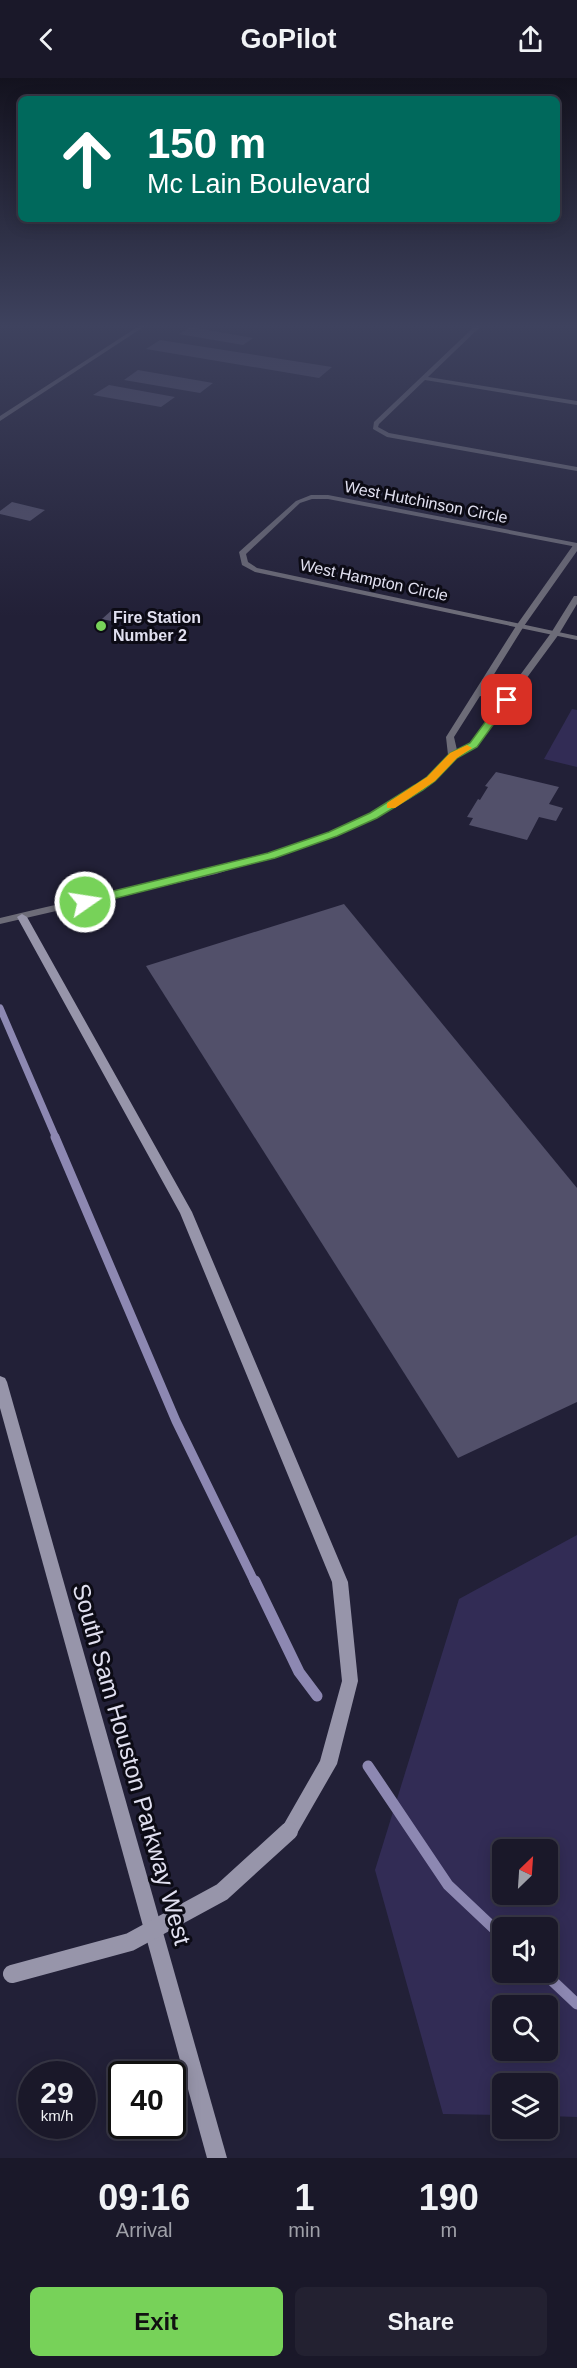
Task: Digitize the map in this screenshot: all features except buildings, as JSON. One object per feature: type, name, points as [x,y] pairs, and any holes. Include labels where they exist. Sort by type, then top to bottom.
[{"type":"main road","points":[[0,1977],[130,1942],[222,1892],[290,1831],[328,1764],[350,1681],[340,1582],[186,1212],[22,917]]},
{"type":"main road","name":"South Sam Houston Parkway West","points":[[0,1382],[218,2158]]},
{"type":"street","points":[[376,423],[374,425],[379,432],[577,469]]},
{"type":"street","name":"West Hutchinson Circle","points":[[278,521],[298,502],[311,497],[328,497],[577,546]]},
{"type":"street","name":"West Hampton Circle","points":[[278,521],[242,554],[244,563],[255,570],[577,638]]},
{"type":"street","points":[[453,755],[450,737],[520,626],[577,546]]},
{"type":"street","points":[[0,921],[212,872],[333,834],[374,815],[431,779],[453,755],[473,745],[555,633],[577,598]]},
{"type":"street","points":[[477,693],[507,700]]},
{"type":"shaded area","points":[[572,709],[577,710],[577,767],[544,759]]},
{"type":"shaded area","points":[[577,1535],[577,2117],[558,2116],[558,2073],[492,2073],[492,2115],[443,2114],[375,1870],[459,1599]]},
{"type":"waterway","points":[[0,1008],[56,1138]]},
{"type":"waterway","points":[[55,1137],[176,1421],[255,1583]]},
{"type":"waterway","points":[[255,1581],[299,1672],[317,1696]]},
{"type":"waterway","points":[[368,1766],[448,1885],[492,1927]]},
{"type":"waterway","points":[[555,1983],[577,2004]]},
{"type":"slow traffic","points":[[391,805],[431,779],[453,755],[467,748]]},
{"type":"place","name":"Fire Station Number 2","points":[[101,626]]},
{"type":"route","points":[[85,902],[212,872],[271,855],[333,834],[374,815],[431,779],[453,755],[473,745],[507,700]]}]
